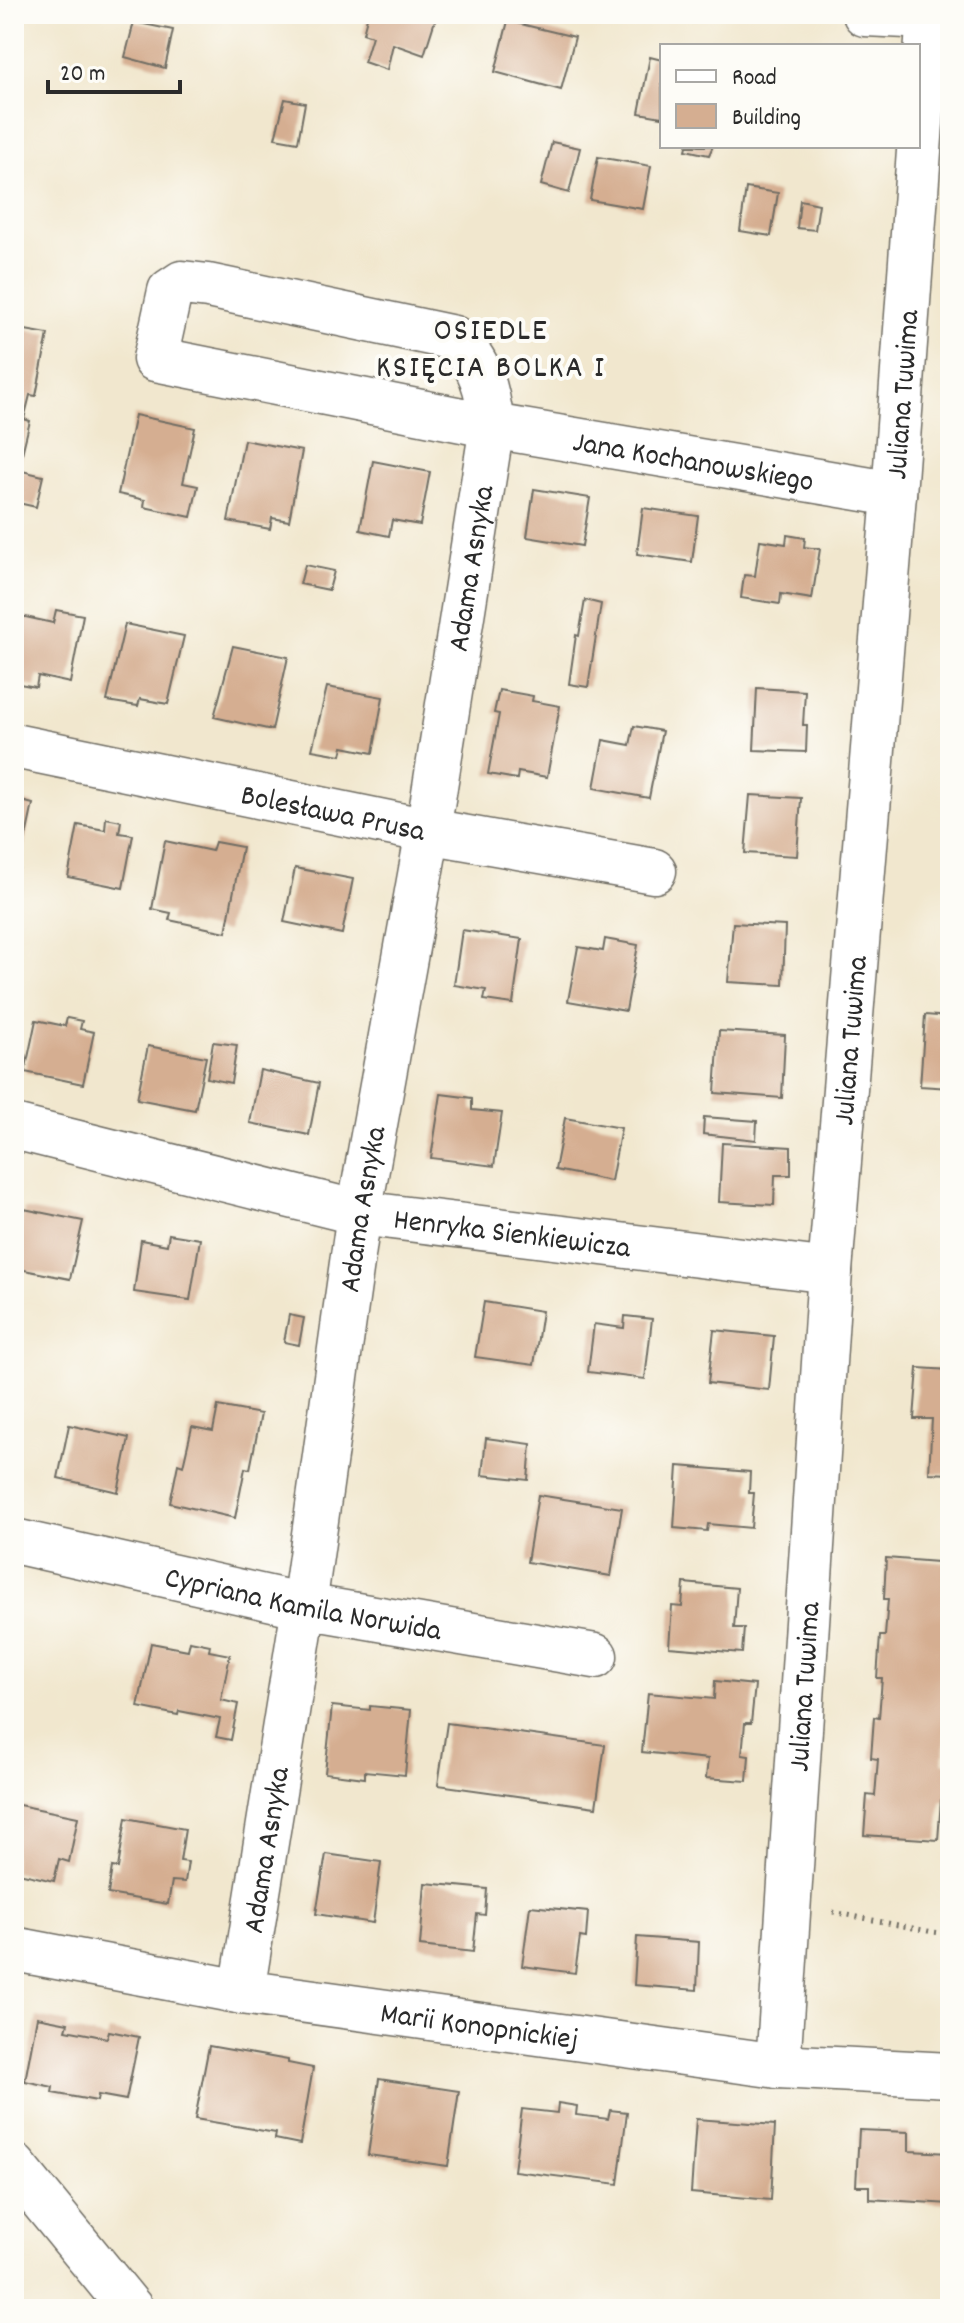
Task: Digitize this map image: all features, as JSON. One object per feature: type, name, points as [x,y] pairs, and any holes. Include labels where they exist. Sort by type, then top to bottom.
[{"type":"street","points":[[865,14],[936,16]]},
{"type":"street","name":"Juliana Tuwima","points":[[778,2066],[830,1271],[936,16]]},
{"type":"street","name":"Jana Kochanowskiego","points":[[492,426],[489,397],[480,372],[468,350],[454,338],[208,286],[182,283],[170,291],[155,359],[492,426],[894,494]]},
{"type":"street","name":"Adama Asnyka","points":[[242,1992],[304,1606],[359,1213],[428,831],[492,426]]},
{"type":"street","name":"Bolesława Prusa","points":[[14,746],[428,831],[654,871]]},
{"type":"street","name":"Henryka Sienkiewicza","points":[[14,1127],[359,1213],[830,1271]]},
{"type":"street","name":"Cypriana Kamila Norwida","points":[[14,1541],[304,1606],[595,1656]]},
{"type":"street","name":"Marii Konopnickiej","points":[[14,1949],[242,1992],[778,2066],[950,2075]]},
{"type":"street","points":[[14,2166],[131,2309]]},
{"type":"path","points":[[790,1903],[950,1934]]},
{"type":"building","points":[[260,14],[292,14],[290,22]]},
{"type":"building","points":[[368,14],[437,14],[424,55],[393,44],[387,70],[364,62],[372,36],[363,33]]},
{"type":"building","points":[[508,21],[575,37],[561,90],[495,72]]},
{"type":"building","points":[[134,22],[173,30],[165,68],[125,57]]},
{"type":"building","points":[[650,57],[660,60],[660,117],[639,113]]},
{"type":"building","points":[[285,99],[305,103],[298,142],[275,138]]},
{"type":"building","points":[[552,142],[580,148],[569,193],[541,185]]},
{"type":"building","points":[[686,148],[712,148],[709,155]]},
{"type":"building","points":[[598,157],[651,166],[643,209],[590,200]]},
{"type":"building","points":[[746,188],[778,193],[771,236],[740,231]]},
{"type":"building","points":[[800,200],[819,204],[815,230],[797,228]]},
{"type":"building","points":[[14,328],[48,334],[36,396],[30,395],[24,419],[30,421],[18,470],[43,476],[36,507],[14,502]]},
{"type":"building","points":[[135,415],[195,428],[183,483],[198,486],[191,517],[144,507],[145,500],[118,494]]},
{"type":"building","points":[[244,440],[302,451],[289,521],[272,518],[270,529],[228,521]]},
{"type":"building","points":[[373,461],[430,472],[420,525],[392,520],[389,536],[360,530]]},
{"type":"building","points":[[534,489],[590,498],[582,546],[527,537]]},
{"type":"building","points":[[643,508],[698,516],[692,562],[637,554]]},
{"type":"building","points":[[787,535],[805,538],[804,547],[820,549],[812,599],[781,594],[780,604],[741,598],[744,575],[755,576],[760,540],[786,544]]},
{"type":"building","points":[[305,565],[334,571],[329,590],[300,584]]},
{"type":"building","points":[[585,600],[601,604],[588,687],[569,684]]},
{"type":"building","points":[[56,610],[83,615],[70,683],[38,676],[36,687],[14,683],[14,652],[21,616],[53,623]]},
{"type":"building","points":[[125,624],[184,636],[168,704],[140,699],[138,706],[107,701]]},
{"type":"building","points":[[233,646],[288,657],[272,730],[214,717]]},
{"type":"building","points":[[327,687],[383,697],[373,753],[343,747],[341,755],[312,750]]},
{"type":"building","points":[[757,688],[805,691],[803,725],[807,725],[806,752],[754,750]]},
{"type":"building","points":[[499,690],[533,696],[532,701],[560,706],[547,777],[518,772],[517,779],[488,774],[499,714],[494,713]]},
{"type":"building","points":[[634,726],[662,731],[649,798],[594,788],[603,740],[630,745]]},
{"type":"building","points":[[750,795],[801,798],[797,856],[745,853]]},
{"type":"building","points":[[14,799],[33,804],[19,869],[14,868]]},
{"type":"building","points":[[106,818],[121,821],[119,833],[133,835],[123,888],[68,877],[78,825],[105,830]]},
{"type":"building","points":[[165,841],[212,851],[215,842],[242,847],[226,932],[169,920],[171,913],[152,909]]},
{"type":"building","points":[[295,868],[353,879],[342,934],[284,922]]},
{"type":"building","points":[[733,923],[785,926],[783,985],[728,982]]},
{"type":"building","points":[[462,930],[522,939],[513,1004],[484,1000],[486,990],[454,985]]},
{"type":"building","points":[[605,939],[638,945],[626,1011],[568,1001],[578,947],[603,951]]},
{"type":"building","points":[[925,1015],[950,1017],[950,1088],[920,1086]]},
{"type":"building","points":[[67,1018],[82,1021],[80,1029],[94,1032],[83,1084],[25,1072],[36,1020],[65,1026]]},
{"type":"building","points":[[719,1031],[785,1035],[782,1098],[715,1093]]},
{"type":"building","points":[[213,1042],[237,1045],[231,1083],[207,1078]]},
{"type":"building","points":[[148,1046],[206,1057],[195,1110],[137,1099]]},
{"type":"building","points":[[260,1070],[319,1083],[309,1135],[250,1123]]},
{"type":"building","points":[[441,1094],[472,1098],[472,1110],[502,1113],[494,1166],[431,1158]]},
{"type":"building","points":[[704,1117],[757,1121],[756,1140],[703,1134]]},
{"type":"building","points":[[565,1118],[621,1128],[611,1181],[555,1170]]},
{"type":"building","points":[[722,1143],[791,1147],[791,1175],[775,1175],[774,1205],[719,1202]]},
{"type":"building","points":[[24,1209],[83,1221],[70,1279],[14,1268]]},
{"type":"building","points":[[169,1234],[200,1239],[190,1300],[134,1292],[141,1240],[167,1245]]},
{"type":"building","points":[[484,1302],[542,1311],[534,1365],[475,1357]]},
{"type":"building","points":[[289,1315],[304,1318],[299,1345],[284,1342]]},
{"type":"building","points":[[625,1316],[652,1319],[645,1379],[588,1372],[594,1324],[624,1328]]},
{"type":"building","points":[[714,1330],[774,1336],[769,1390],[708,1383]]},
{"type":"building","points":[[918,1368],[950,1370],[950,1474],[929,1473],[932,1419],[914,1419]]},
{"type":"building","points":[[218,1406],[261,1414],[250,1469],[245,1468],[235,1518],[170,1503],[178,1464],[183,1466],[192,1427],[213,1431]]},
{"type":"building","points":[[69,1425],[129,1438],[118,1492],[58,1478]]},
{"type":"building","points":[[486,1438],[531,1444],[528,1480],[482,1475]]},
{"type":"building","points":[[678,1466],[750,1472],[749,1493],[754,1493],[751,1528],[708,1524],[707,1531],[674,1528]]},
{"type":"building","points":[[538,1495],[622,1508],[611,1576],[527,1562]]},
{"type":"building","points":[[886,1558],[950,1563],[950,1723],[946,1723],[943,1763],[950,1763],[950,1794],[949,1801],[941,1800],[938,1840],[864,1835],[867,1795],[875,1796],[878,1759],[871,1758],[874,1717],[879,1718],[882,1678],[877,1678],[880,1636],[885,1636],[888,1599],[884,1599]]},
{"type":"building","points":[[684,1583],[737,1588],[734,1628],[744,1628],[742,1653],[669,1647],[672,1606],[682,1607]]},
{"type":"building","points":[[190,1641],[210,1645],[209,1651],[230,1655],[221,1700],[238,1704],[231,1740],[216,1737],[220,1719],[138,1707],[151,1643],[188,1650]]},
{"type":"building","points":[[715,1681],[755,1685],[751,1723],[745,1723],[742,1755],[749,1756],[747,1781],[706,1778],[708,1759],[642,1752],[648,1693],[714,1699]]},
{"type":"building","points":[[332,1706],[411,1710],[405,1775],[365,1771],[365,1778],[325,1773]]},
{"type":"building","points":[[447,1723],[605,1745],[596,1807],[438,1785]]},
{"type":"building","points":[[14,1804],[78,1817],[69,1862],[59,1859],[54,1881],[14,1872]]},
{"type":"building","points":[[126,1818],[185,1829],[180,1861],[188,1862],[185,1882],[172,1881],[168,1904],[108,1894],[112,1867],[118,1868]]},
{"type":"building","points":[[326,1854],[381,1862],[373,1923],[316,1914]]},
{"type":"building","points":[[425,1883],[487,1889],[485,1915],[477,1914],[473,1952],[420,1946]]},
{"type":"building","points":[[530,1906],[588,1912],[586,1938],[580,1937],[575,1973],[522,1966]]},
{"type":"building","points":[[637,1937],[699,1942],[697,1990],[634,1985]]},
{"type":"building","points":[[37,2017],[68,2023],[66,2030],[107,2038],[109,2031],[139,2037],[126,2100],[98,2095],[97,2101],[52,2093],[53,2087],[25,2081]]},
{"type":"building","points":[[209,2046],[288,2060],[288,2063],[313,2068],[300,2144],[275,2139],[276,2133],[195,2119]]},
{"type":"building","points":[[379,2079],[459,2091],[448,2166],[368,2155]]},
{"type":"building","points":[[558,2103],[577,2106],[576,2115],[608,2119],[610,2110],[627,2112],[618,2184],[514,2171],[522,2109],[557,2113]]},
{"type":"building","points":[[696,2119],[775,2125],[771,2200],[691,2193]]},
{"type":"building","points":[[859,2130],[909,2132],[909,2151],[950,2153],[950,2204],[869,2199],[869,2186],[856,2186]]},
{"type":"district","name":"OSIEDLE KSIĘCIA BOLKA I","points":[[491,346]]}]
